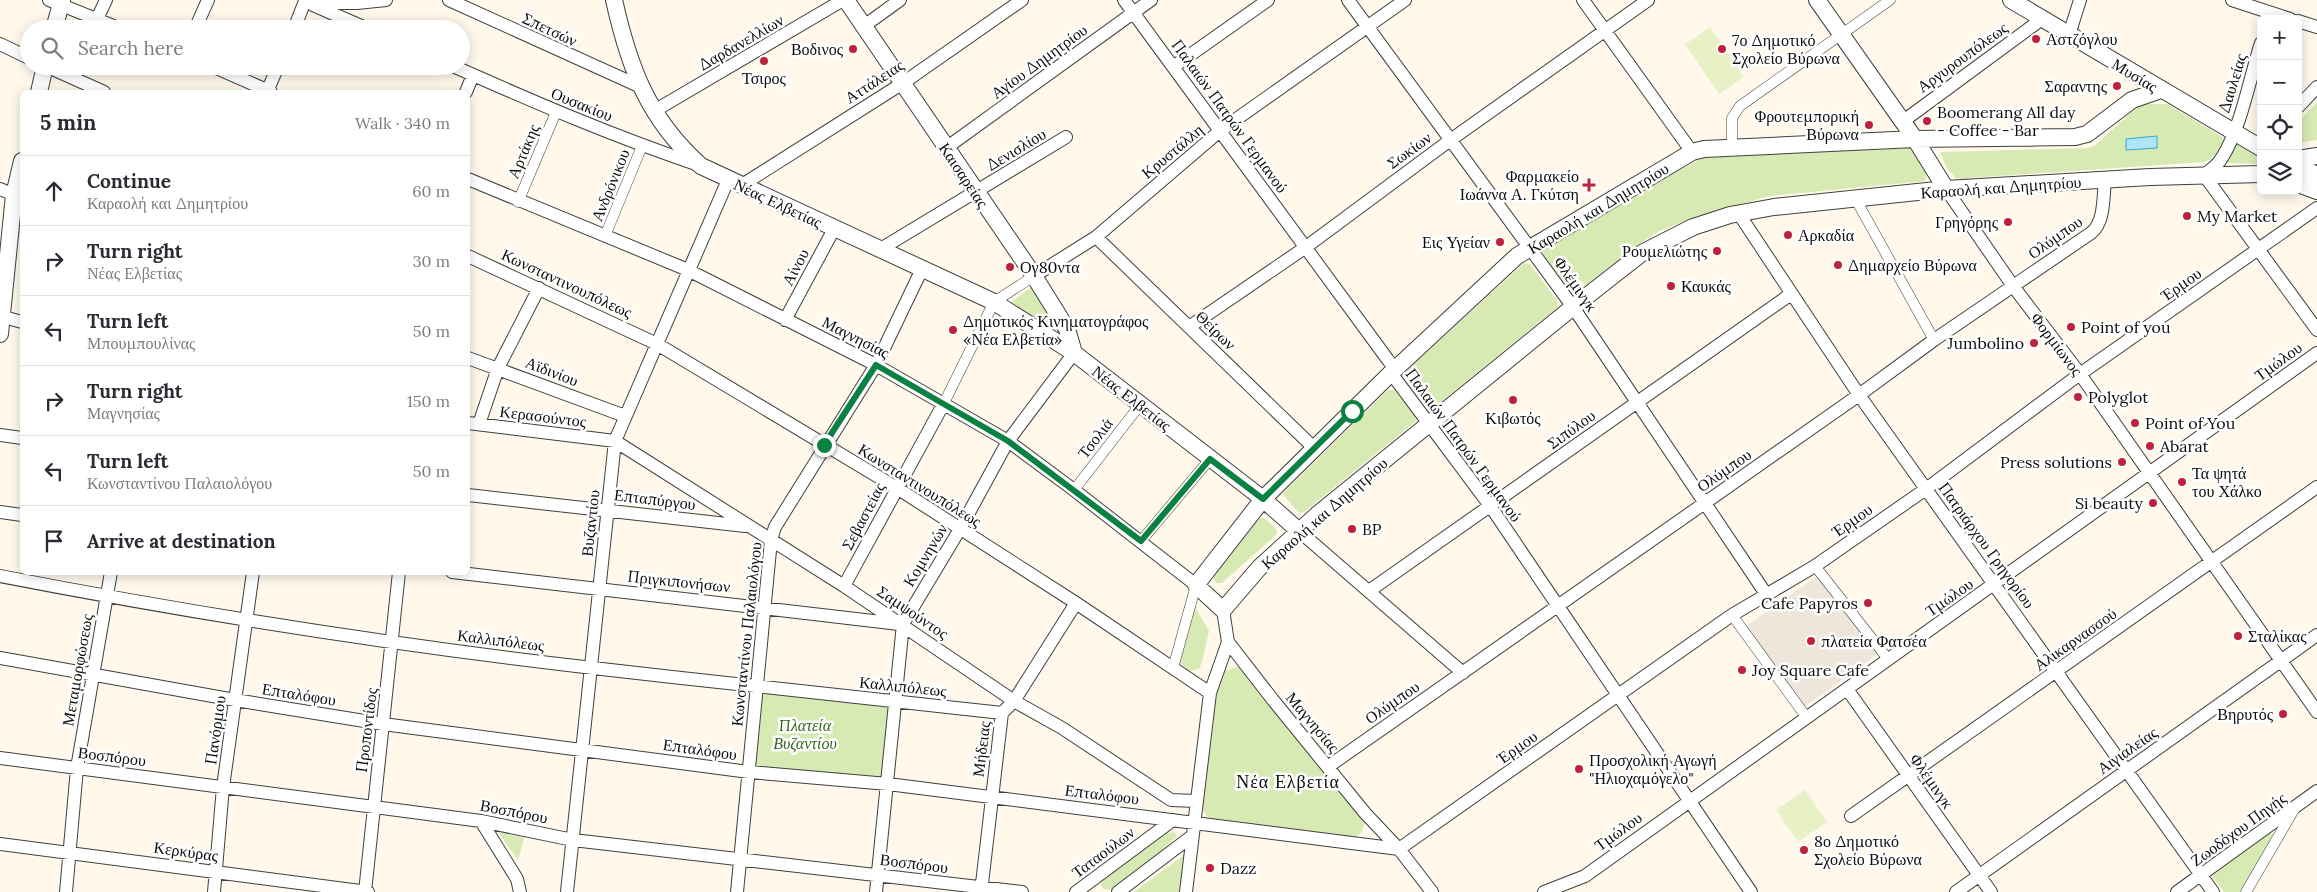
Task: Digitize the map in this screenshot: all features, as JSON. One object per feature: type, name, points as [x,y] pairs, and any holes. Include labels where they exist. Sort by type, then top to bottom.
[{"type":"street","points":[[55,20],[57,2],[97,19],[106,0]]},
{"type":"street","points":[[199,20],[208,0]]},
{"type":"street","points":[[304,1],[357,3],[386,0]]},
{"type":"street","name":"Σπετσών","points":[[449,0],[639,86]]},
{"type":"street","name":"Νέας Ελβετίας","points":[[614,0],[639,86],[654,111],[685,152],[701,166],[834,230],[994,302],[1074,353],[1263,499],[1464,673]]},
{"type":"street","name":"Καισαρείας","points":[[845,0],[1034,276],[1067,329],[1074,353]]},
{"type":"street","name":"Δαρδανελλίων","points":[[654,111],[845,0]]},
{"type":"street","points":[[864,26],[900,0]]},
{"type":"street","name":"Αττάλειας","points":[[735,182],[903,83],[1022,0]]},
{"type":"street","name":"Παλαιών Πατρών Γερμανού","points":[[1124,0],[1392,365],[1391,372],[1491,506],[1749,892]]},
{"type":"street","name":"Αγίου Δημητρίου","points":[[946,148],[1151,0]]},
{"type":"street","points":[[1173,67],[1268,0]]},
{"type":"street","name":"Φλέμινγκ","points":[[1348,0],[1449,141],[1573,307],[1766,594]]},
{"type":"street","name":"Κρυστάλλη","points":[[1034,276],[1096,237],[1221,130],[1406,0]]},
{"type":"street","points":[[1583,0],[1692,152]]},
{"type":"street","name":"Σωκίων","points":[[1189,327],[1306,247],[1449,141],[1648,0]]},
{"type":"street","name":"Φορμίωνος","points":[[1817,0],[1915,140],[1946,189],[2013,286],[2080,374],[2317,712]]},
{"type":"street","points":[[1732,148],[1731,128],[1734,112],[1890,0]]},
{"type":"street","name":"Μυσίας","points":[[2011,0],[2257,146]]},
{"type":"street","points":[[2069,35],[2080,0]]},
{"type":"street","points":[[2232,0],[2271,10]]},
{"type":"street","points":[[297,20],[304,1]]},
{"type":"street","points":[[304,1],[347,20]]},
{"type":"street","name":"Αργυρουπόλεως","points":[[1902,122],[2042,19]]},
{"type":"street","points":[[2302,22],[2317,27]]},
{"type":"street","points":[[0,44],[20,54]]},
{"type":"street","name":"Δαυλείας","points":[[2204,175],[2216,166],[2224,156],[2257,56]]},
{"type":"street","name":"Ουσακίου","points":[[470,74],[556,112],[642,146],[701,166]]},
{"type":"street","points":[[39,90],[43,75]]},
{"type":"street","points":[[65,75],[99,90]]},
{"type":"street","points":[[232,75],[265,90]]},
{"type":"street","points":[[270,90],[275,75]]},
{"type":"street","points":[[467,90],[473,75]]},
{"type":"street","points":[[2300,105],[2317,87]]},
{"type":"street","name":"Καραολή και Δημητρίου","points":[[1196,585],[1263,499],[1391,372],[1499,272],[1530,248],[1692,152],[1732,148],[1915,140],[2075,137],[2087,134],[2132,100],[2161,90]]},
{"type":"street","name":"Αρτάκης","points":[[518,202],[556,112]]},
{"type":"street","name":"Δενισλίου","points":[[879,250],[1066,137]]},
{"type":"street","name":"Ανδρόνικου","points":[[605,236],[642,146]]},
{"type":"street","points":[[2306,169],[2317,156]]},
{"type":"street","points":[[0,334],[12,194],[20,168]]},
{"type":"street","name":"Καραολή και Δημητρίου","points":[[1222,610],[1259,568],[1299,531],[1573,307],[1642,253],[1693,226],[1784,205],[1946,189],[2204,175],[2257,174]]},
{"type":"street","points":[[2204,175],[2317,330]]},
{"type":"street","name":"Μαγνησίας","points":[[470,180],[518,202],[688,270],[876,365],[1008,441],[1196,585]]},
{"type":"street","name":"Ολύμπου","points":[[1329,766],[1859,395],[1934,340],[2098,228],[2105,180]]},
{"type":"street","name":"Βυζαντίου","points":[[567,892],[615,441],[688,270],[735,182]]},
{"type":"street","points":[[2302,185],[2317,191]]},
{"type":"street","points":[[1855,198],[1934,340]]},
{"type":"street","name":"Έρμου","points":[[1399,849],[1732,615],[1815,566],[1926,489],[2080,374],[2317,208]]},
{"type":"street","name":"Πατριάρχου Γρηγορίου","points":[[1739,214],[1859,395],[1996,584],[2213,892]]},
{"type":"street","name":"Αίνου","points":[[785,320],[834,230]]},
{"type":"street","name":"Θείρων","points":[[1096,237],[1314,448]]},
{"type":"street","name":"Κωνσταντινουπόλεως","points":[[470,257],[658,344],[897,488],[1076,603],[1210,693]]},
{"type":"street","name":"Κωνσταντίνου Παλαιολόγου","points":[[738,892],[771,540],[775,527],[824,445],[876,365],[922,269]]},
{"type":"street","points":[[994,302],[1034,276]]},
{"type":"street","points":[[474,424],[498,368],[538,288]]},
{"type":"street","name":"Σιπύλου","points":[[1369,591],[1791,294]]},
{"type":"street","name":"Σεβαστείας","points":[[844,586],[944,403],[994,302]]},
{"type":"street","points":[[1,316],[20,321]]},
{"type":"street","name":"Κομνηνών","points":[[876,892],[903,624],[960,529],[1008,441],[1074,353]]},
{"type":"street","name":"Τμώλου","points":[[1544,892],[1584,876],[1688,800],[1996,584],[2317,353]]},
{"type":"street","name":"Αϊδινίου","points":[[470,359],[625,416]]},
{"type":"street","name":"Τσολιά","points":[[1074,490],[1140,404]]},
{"type":"street","name":"Κερασούντος","points":[[474,424],[615,441]]},
{"type":"street","points":[[0,435],[20,438]]},
{"type":"street","name":"Σαμψούντος","points":[[615,441],[903,624],[1014,701],[1062,728],[1171,800],[1196,801]]},
{"type":"street","points":[[1141,541],[1210,459]]},
{"type":"street","name":"Αλικαρνασσού","points":[[1851,816],[2317,488]]},
{"type":"street","name":"Επταπύργου","points":[[470,495],[750,526]]},
{"type":"street","points":[[0,512],[20,515]]},
{"type":"street","points":[[1815,566],[1888,659]]},
{"type":"street","name":"Πριγκιπονήσων","points":[[470,574],[903,624]]},
{"type":"street","name":"Μεταμορφώσεως","points":[[66,892],[77,768],[110,575]]},
{"type":"street","name":"Πανόρμου","points":[[214,892],[223,787],[248,620],[253,575]]},
{"type":"street","name":"Προποντίδος","points":[[366,892],[399,575]]},
{"type":"street","name":"Καλλιπόλεως","points":[[0,576],[106,597],[393,642],[591,668],[1002,713]]},
{"type":"street","points":[[1173,668],[1196,585],[1222,610],[1228,642],[1210,693],[1186,892]]},
{"type":"street","name":"Μήδειας","points":[[981,890],[1002,713],[1014,701],[1076,603]]},
{"type":"street","points":[[1732,615],[1807,718]]},
{"type":"street","name":"Αιγιαλείας","points":[[1956,892],[2317,635]]},
{"type":"street","name":"Μαγνησίας","points":[[1228,642],[1365,813],[1399,849],[1432,892]]},
{"type":"street","name":"Επταλόφου","points":[[0,658],[383,724],[749,772],[888,784],[1399,849]]},
{"type":"street","name":"Φλέμινγκ","points":[[1847,689],[1991,892]]},
{"type":"street","name":"Βοσπόρου","points":[[0,758],[482,821],[573,840],[878,875],[981,890],[1022,892]]},
{"type":"street","name":"Ζωοδόχου Πηγής","points":[[2177,892],[2317,791]]},
{"type":"street","points":[[2246,892],[2295,807]]},
{"type":"street","name":"Ταταούλων","points":[[1076,892],[1173,820]]},
{"type":"street","points":[[482,821],[517,878],[520,892]]},
{"type":"street","points":[[1118,892],[1192,836]]},
{"type":"street","name":"Κερκύρας","points":[[0,844],[366,892]]},
{"type":"green space","points":[[1710,27],[1744,77],[1719,94],[1685,44]]},
{"type":"green space","points":[[2317,102],[2317,140],[2302,142],[2302,118]]},
{"type":"green space","points":[[2141,104],[2167,104],[2224,138],[2220,149],[2212,158],[2205,162],[1968,178],[1960,183],[1947,168],[1940,152],[2087,148],[2094,146]]},
{"type":"green space","points":[[2235,143],[2257,154],[2257,164],[2227,163]]},
{"type":"green space","points":[[1912,149],[1927,174],[1925,181],[1769,196],[1696,217],[1659,231],[1636,246],[1586,285],[1579,279],[1566,285],[1544,256],[1543,251],[1550,243],[1629,195],[1707,156],[1817,150]]},
{"type":"green space","points":[[1524,263],[1530,264],[1558,302],[1558,307],[1431,410],[1403,374]]},
{"type":"green space","points":[[1033,286],[1055,322],[1053,326],[1047,326],[1010,303]]},
{"type":"green space","points":[[1388,390],[1394,390],[1415,416],[1416,421],[1304,512],[1299,513],[1283,493]]},
{"type":"green space","points":[[1260,518],[1264,518],[1276,529],[1277,534],[1222,583],[1215,583],[1213,573]]},
{"type":"green space","points":[[1194,605],[1209,631],[1199,669],[1190,671],[1178,661]]},
{"type":"green space","points":[[1239,666],[1365,821],[1362,832],[1355,838],[1208,819],[1202,807],[1214,705],[1223,672]]},
{"type":"green space","name":"Πλατεία Βυζαντίου","points":[[757,686],[895,701],[888,784],[749,772]]},
{"type":"green space","points":[[1805,790],[1827,822],[1798,842],[1776,810]]},
{"type":"green space","points":[[498,832],[524,838],[518,860]]},
{"type":"green space","points":[[1174,832],[1177,836],[1169,844],[1115,890],[1103,889],[1101,884],[1104,879],[1162,834]]},
{"type":"green space","points":[[2265,833],[2273,834],[2244,892],[2224,892],[2209,872]]},
{"type":"green space","points":[[1188,852],[1184,892],[1134,892]]},
{"type":"shaded area","name":"πλατεία Φατσέα","points":[[1817,576],[1878,654],[1803,708],[1745,627]]},
{"type":"water","points":[[2157,136],[2157,148],[2126,150],[2126,139]]},
{"type":"place","name":"Αστζόγλου","points":[[2036,39]]},
{"type":"place","name":"Βοδινος","points":[[853,49]]},
{"type":"place","name":"7ο Δημοτικό Σχολείο Βύρωνα","points":[[1722,49]]},
{"type":"place","name":"Τσιρος","points":[[764,61]]},
{"type":"place","name":"Σαραντης","points":[[2117,86]]},
{"type":"place","name":"Boomerang All day - Coffee - Bar","points":[[1927,121]]},
{"type":"place","name":"Φρουτεμπορική Βύρωνα","points":[[1869,125]]},
{"type":"place","name":"Φαρμακείο Ιωάννα Α. Γκύτση","points":[[1589,185]]},
{"type":"place","name":"My Market","points":[[2187,216]]},
{"type":"place","name":"Γρηγόρης","points":[[2008,222]]},
{"type":"place","name":"Αρκαδία","points":[[1788,235]]},
{"type":"place","name":"Εις Υγείαν","points":[[1500,242]]},
{"type":"place","name":"Ρουμελιώτης","points":[[1717,251]]},
{"type":"place","name":"Δημαρχείο Βύρωνα","points":[[1838,265]]},
{"type":"place","name":"Ογ80ντα","points":[[1010,267]]},
{"type":"place","name":"Καυκάς","points":[[1671,286]]},
{"type":"place","name":"Point of you","points":[[2071,327]]},
{"type":"place","name":"Δημοτικός Κινηματογράφος «Νέα Ελβετία»","points":[[953,330]]},
{"type":"place","name":"Jumbolino","points":[[2034,343]]},
{"type":"place","name":"Polyglot","points":[[2078,397]]},
{"type":"place","name":"Κιβωτός","points":[[1513,400]]},
{"type":"place","name":"Point of You","points":[[2135,423]]},
{"type":"place","name":"Abarat","points":[[2150,446]]},
{"type":"place","name":"Press solutions","points":[[2122,462]]},
{"type":"place","name":"Τα ψητά του Χάλκο","points":[[2182,482]]},
{"type":"place","name":"Si beauty","points":[[2153,503]]},
{"type":"place","name":"BP","points":[[1352,529]]},
{"type":"place","name":"Cafe Papyros","points":[[1868,603]]},
{"type":"place","name":"Σταλίκας","points":[[2238,636]]},
{"type":"place","name":"πλατεία Φατσέα","points":[[1811,641]]},
{"type":"place","name":"Joy Square Cafe","points":[[1742,670]]},
{"type":"place","name":"Βηρυτός","points":[[2283,714]]},
{"type":"place","name":"Προσχολική Αγωγή \"Ηλιοχαμόγελο\"","points":[[1579,769]]},
{"type":"place","name":"8ο Δημοτικό Σχολείο Βύρωνα","points":[[1804,850]]},
{"type":"place","name":"Dazz","points":[[1210,868]]},
{"type":"district","name":"Νέα Ελβετία","points":[[1288,782]]},
{"type":"route","points":[[824,445],[876,365],[1008,441],[1141,541],[1210,459],[1263,499],[1352,411]]}]
